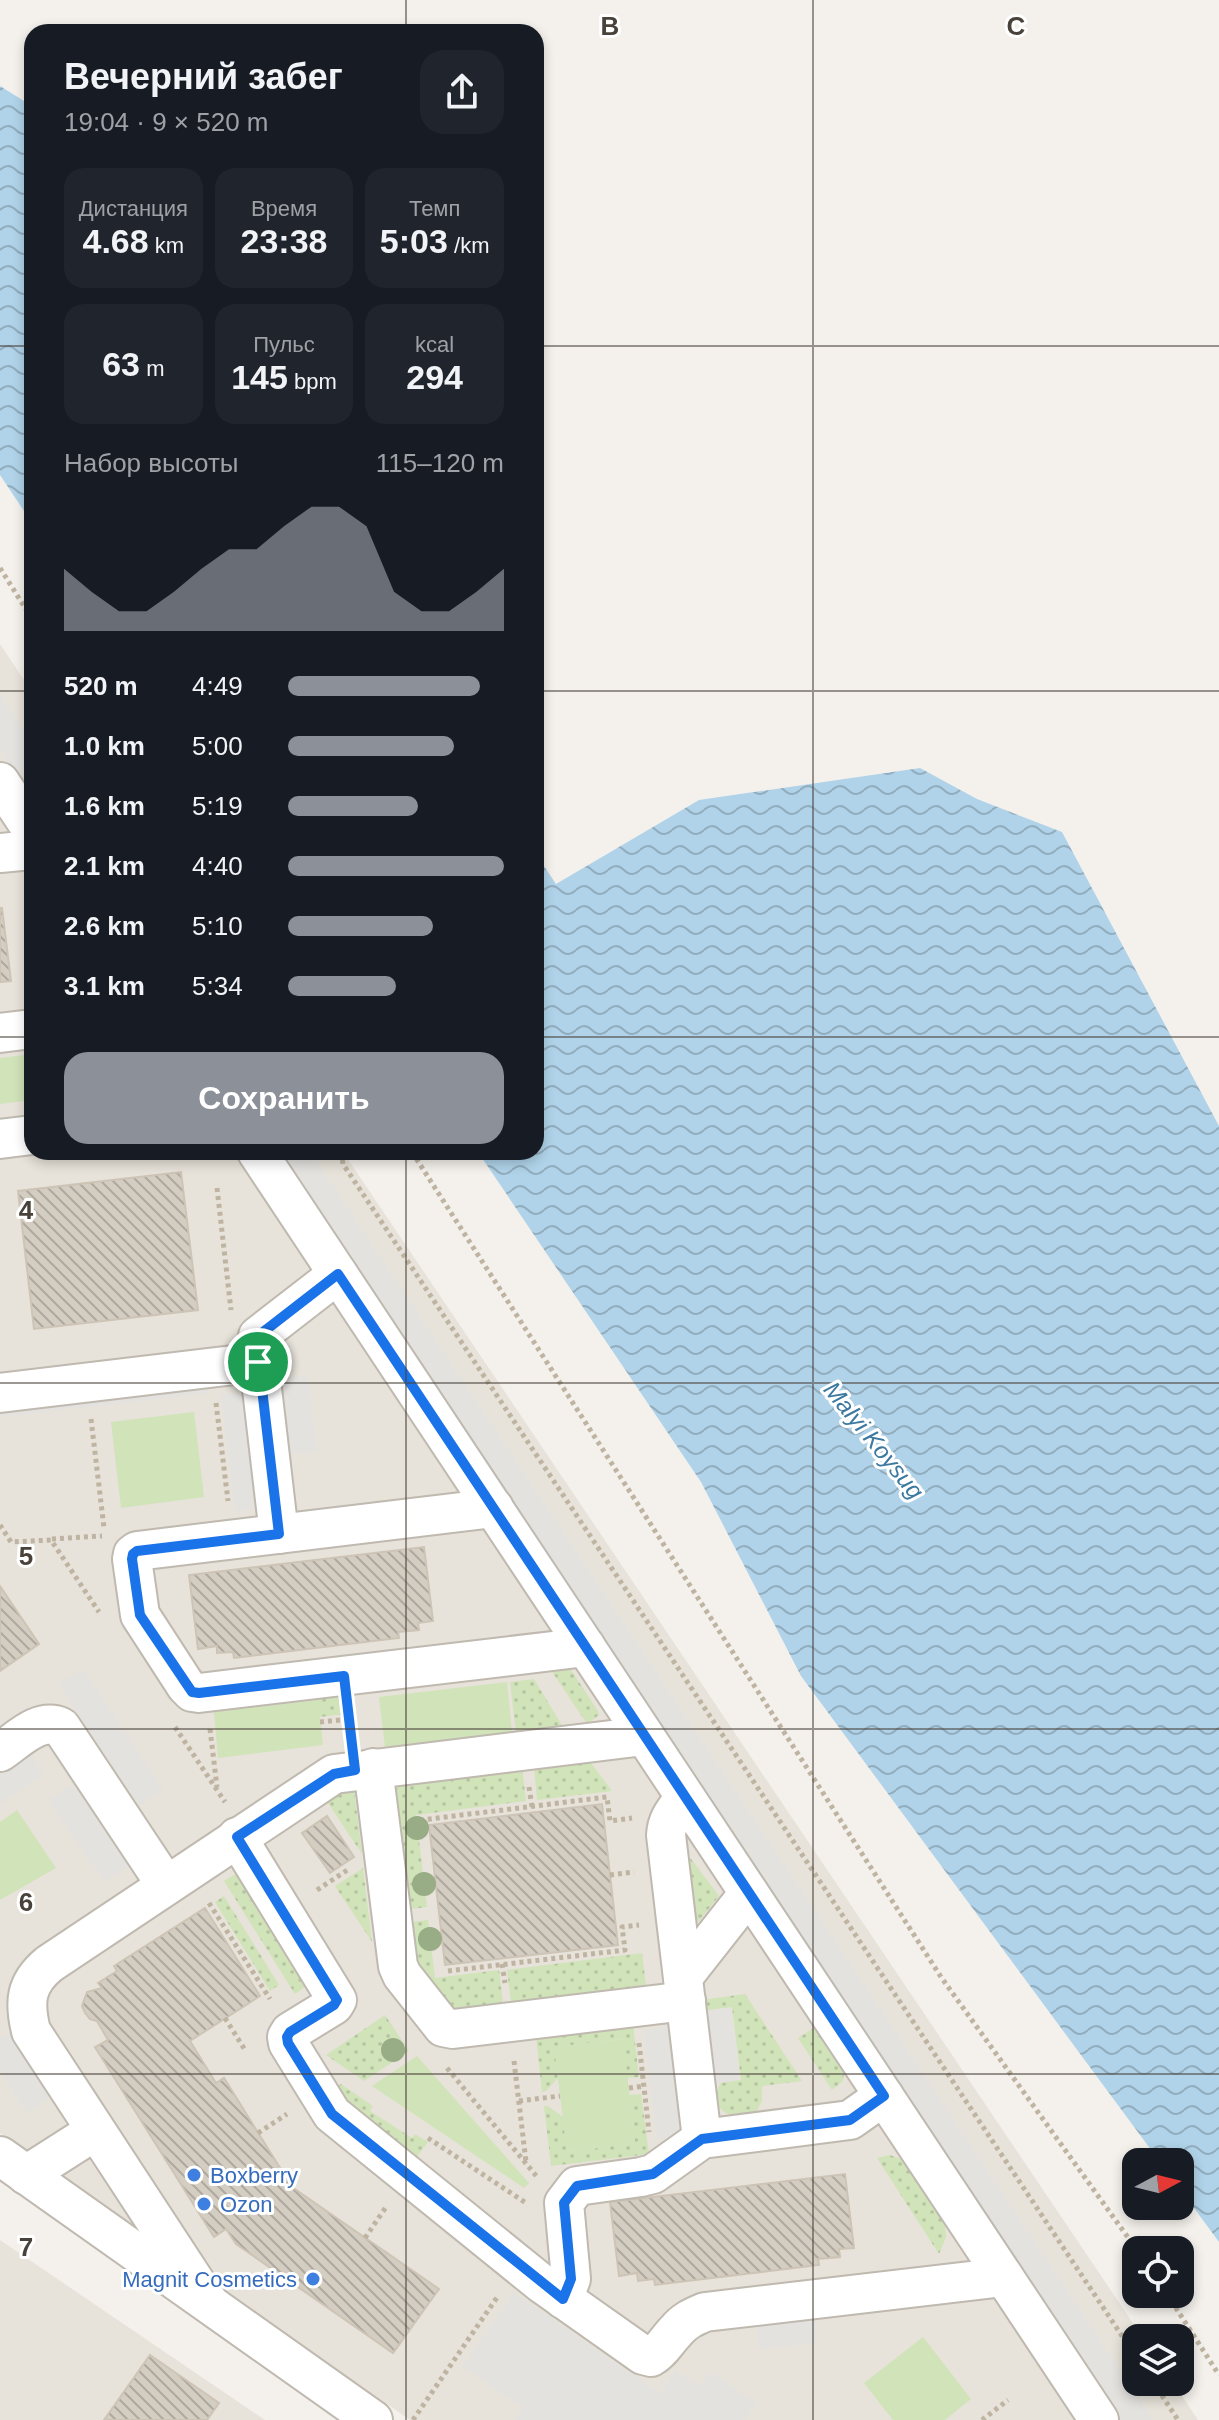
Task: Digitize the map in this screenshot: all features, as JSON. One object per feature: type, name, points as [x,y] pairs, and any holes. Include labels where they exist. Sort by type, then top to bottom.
[{"type":"street","points":[[0,782],[24,818]]},
{"type":"street","points":[[0,853],[24,851]]},
{"type":"street","points":[[0,1033],[24,1030]]},
{"type":"street","points":[[0,1139],[24,1136]]},
{"type":"street","points":[[262,1160],[1099,2420]]},
{"type":"street","points":[[279,1534],[258,1362],[258,1336],[338,1274]]},
{"type":"street","points":[[0,1393],[258,1362]]},
{"type":"street","points":[[119,1545],[137,1551],[494,1508]]},
{"type":"street","points":[[119,1545],[132,1559],[137,1606],[143,1621],[192,1692],[206,1693],[586,1647]]},
{"type":"street","points":[[0,1752],[42,1724],[61,1727],[166,1885]]},
{"type":"street","points":[[209,2303],[31,2031],[26,2010],[35,1976],[334,1774],[644,1736]]},
{"type":"street","points":[[364,1769],[398,1966],[443,2027],[453,2029],[685,1989],[749,1893]]},
{"type":"street","points":[[685,1797],[670,1816],[666,1835],[702,2139]]},
{"type":"street","points":[[237,1837],[337,2000],[287,2037],[332,2114],[519,2265],[643,2355],[651,2357],[658,2353],[678,2328],[690,2318],[705,2312],[1004,2277]]},
{"type":"street","points":[[563,2299],[571,2279],[564,2203],[573,2189],[581,2184],[653,2174],[702,2139],[841,2122],[857,2116],[884,2096]]},
{"type":"street","points":[[13,2166],[95,2131]]},
{"type":"street","points":[[13,2166],[373,2420]]},
{"type":"path","points":[[0,568],[24,606]]},
{"type":"path","points":[[342,1160],[1122,2336]]},
{"type":"path","points":[[417,1160],[941,1977],[1127,2236]]},
{"type":"path","points":[[217,1188],[231,1311]]},
{"type":"path","points":[[51,1540],[119,1545],[86,1382]]},
{"type":"path","points":[[214,1391],[229,1511]]},
{"type":"path","points":[[344,1676],[350,1719],[364,1769]]},
{"type":"path","points":[[206,1693],[217,1790]]},
{"type":"path","points":[[320,1722],[350,1719]]},
{"type":"path","points":[[424,1835],[422,1820],[607,1797],[610,1821],[635,1818]]},
{"type":"path","points":[[440,1971],[625,1950],[622,1927],[648,1924]]},
{"type":"path","points":[[225,2018],[245,2050]]},
{"type":"path","points":[[638,2041],[651,2145]]},
{"type":"path","points":[[629,2088],[644,2086]]},
{"type":"path","points":[[519,2101],[560,2096]]},
{"type":"path","points":[[413,2420],[519,2265]]},
{"type":"path","points":[[1176,2308],[1219,2375]]},
{"type":"path","points":[[1162,2396],[1178,2420]]},
{"type":"path","points":[[982,2420],[1008,2400]]},
{"type":"shaded area","points":[[0,644],[24,680],[24,1160],[348,1160],[1134,2324],[1122,2324],[1122,2396],[1182,2396],[1198,2420],[410,2420],[0,2133]]},
{"type":"shaded area","points":[[0,695],[24,731],[24,785],[0,749]]},
{"type":"shaded area","points":[[280,1160],[316,1160],[1122,2373],[1122,2396],[1137,2396],[1153,2420],[1118,2420]]},
{"type":"shaded area","points":[[206,1375],[208,1393],[0,1417],[0,1400]]},
{"type":"shaded area","points":[[308,1375],[317,1451],[288,1455],[279,1378]]},
{"type":"shaded area","points":[[250,1391],[265,1508],[235,1511],[221,1395]]},
{"type":"shaded area","points":[[83,1669],[163,1790],[139,1806],[59,1685]]},
{"type":"shaded area","points":[[28,1750],[44,1774],[0,1804],[0,1769]]},
{"type":"shaded area","points":[[74,1784],[128,1866],[104,1882],[49,1800]]},
{"type":"shaded area","points":[[731,2008],[739,2080],[710,2084],[702,2011]]},
{"type":"shaded area","points":[[673,2026],[686,2136],[657,2139],[644,2030]]},
{"type":"shaded area","points":[[10,2032],[51,2097],[26,2113],[0,2071],[0,2038]]},
{"type":"shaded area","points":[[0,2240],[265,2420],[0,2420]]},
{"type":"shaded area","points":[[514,2292],[659,2393],[676,2370],[700,2387],[711,2372],[756,2403],[745,2420],[515,2420],[521,2407],[463,2366]]},
{"type":"shaded area","points":[[814,2313],[818,2342],[759,2349],[756,2320]]},
{"type":"green space","points":[[24,1055],[24,1101],[0,1104],[0,1058]]},
{"type":"green space","points":[[194,1412],[204,1497],[121,1508],[111,1422]]},
{"type":"green space","points":[[562,1656],[598,1711],[599,1715],[587,1724],[545,1661]]},
{"type":"green space","points":[[534,1679],[563,1727],[516,1733],[510,1682]]},
{"type":"green space","points":[[507,1682],[512,1732],[385,1747],[379,1697]]},
{"type":"green space","points":[[342,1687],[345,1714],[320,1717],[317,1700],[214,1712],[212,1702]]},
{"type":"green space","points":[[318,1700],[323,1745],[218,1758],[214,1712]]},
{"type":"green space","points":[[588,1759],[612,1791],[537,1800],[534,1766]]},
{"type":"green space","points":[[522,1767],[526,1801],[416,1815],[427,1907],[403,1910],[392,1794],[400,1785]]},
{"type":"green space","points":[[353,1781],[362,1854],[328,1803],[286,1830],[280,1820]]},
{"type":"green space","points":[[17,1810],[56,1868],[0,1900],[0,1822]]},
{"type":"green space","points":[[682,1847],[719,1896],[691,1931]]},
{"type":"green space","points":[[363,1868],[372,1942],[335,1886]]},
{"type":"green space","points":[[240,1875],[309,1984],[295,1994],[224,1881]]},
{"type":"green space","points":[[224,1896],[279,1985],[270,1991],[215,1902]]},
{"type":"green space","points":[[428,1920],[435,1978],[499,1970],[503,2003],[445,2009],[409,1961],[404,1923]]},
{"type":"green space","points":[[642,1953],[646,1986],[511,2002],[507,1970]]},
{"type":"green space","points":[[745,1994],[802,2081],[762,2086],[762,2101],[756,2112],[738,2116],[724,2111],[716,2100],[721,2083],[741,2080],[732,2007],[702,2011],[701,2000]]},
{"type":"green space","points":[[385,2015],[409,2051],[364,2081],[326,2055]]},
{"type":"green space","points":[[633,2024],[639,2077],[627,2078],[622,2039],[555,2047],[558,2078],[542,2092],[536,2036]]},
{"type":"green space","points":[[815,2027],[844,2072],[843,2081],[832,2090],[798,2038]]},
{"type":"green space","points":[[623,2039],[635,2143],[567,2152],[554,2047]]},
{"type":"green space","points":[[417,2056],[529,2183],[524,2188],[372,2086]]},
{"type":"green space","points":[[341,2084],[373,2106],[370,2111],[412,2138],[415,2134],[428,2142],[406,2171],[325,2095]]},
{"type":"green space","points":[[641,2094],[649,2154],[551,2166],[544,2106],[563,2117],[567,2152],[635,2143],[629,2095]]},
{"type":"green space","points":[[890,2155],[903,2160],[945,2224],[946,2237],[939,2254],[877,2158]]},
{"type":"green space","points":[[923,2337],[971,2399],[945,2420],[893,2420],[864,2383]]},
{"type":"water","points":[[0,86],[24,101],[24,511],[0,475]]},
{"type":"water","name":"Malyi Koysug","points":[[920,768],[977,799],[1062,832],[1219,1126],[1219,2242],[1194,2208],[1194,2148],[1150,2148],[801,1676],[701,1482],[483,1160],[544,1160],[544,866],[556,884],[699,800]]},
{"type":"building","points":[[0,908],[11,981],[0,982]]},
{"type":"building","points":[[181,1172],[198,1310],[34,1329],[18,1191]]},
{"type":"building","points":[[424,1547],[433,1621],[418,1623],[419,1630],[398,1632],[399,1638],[234,1658],[233,1652],[217,1653],[217,1646],[198,1649],[189,1575]]},
{"type":"building","points":[[0,1586],[39,1644],[0,1671]]},
{"type":"building","points":[[602,1804],[618,1945],[445,1965],[429,1825]]},
{"type":"building","points":[[327,1816],[354,1857],[330,1873],[302,1833]]},
{"type":"building","points":[[205,1908],[260,1996],[190,2041],[216,2083],[224,2078],[292,2187],[439,2289],[393,2353],[236,2244],[226,2229],[214,2237],[95,2047],[108,2040],[97,2021],[85,2013],[82,2006],[87,1992],[102,1988],[98,1983],[117,1971],[114,1966]]},
{"type":"building","points":[[845,2174],[854,2248],[839,2249],[840,2257],[818,2259],[819,2265],[655,2285],[654,2279],[638,2281],[637,2273],[619,2276],[610,2202]]},
{"type":"building","points":[[150,2355],[219,2403],[207,2420],[104,2420]]},
{"type":"place","name":"Boxberry","points":[[194,2175]]},
{"type":"place","name":"Ozon","points":[[204,2204]]},
{"type":"place","name":"Magnit Cosmetics","points":[[313,2279]]},
{"type":"route","points":[[338,1274],[884,2096],[850,2120],[702,2139],[653,2174],[577,2186],[564,2203],[571,2279],[563,2299],[332,2114],[288,2043],[290,2032],[334,2005],[337,2000],[237,1837],[334,1774],[355,1770],[344,1676],[192,1692],[143,1621],[137,1606],[132,1559],[137,1551],[279,1534],[258,1362],[258,1336],[263,1330],[338,1274]]}]
